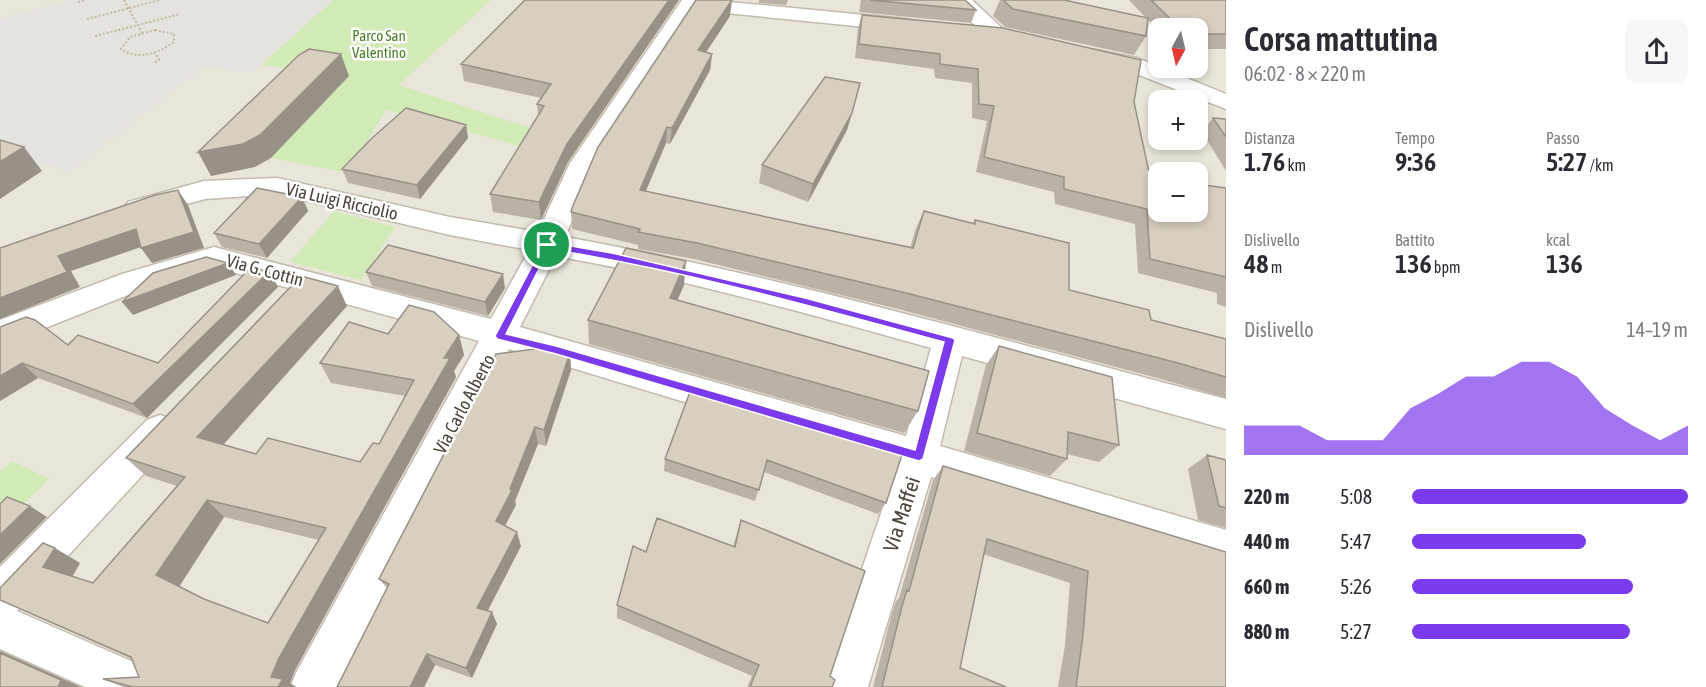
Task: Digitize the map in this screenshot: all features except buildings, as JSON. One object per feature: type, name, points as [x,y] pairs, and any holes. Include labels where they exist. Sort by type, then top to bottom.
[{"type":"street","points":[[961,0],[997,34]]},
{"type":"street","points":[[691,2],[926,27]]},
{"type":"street","name":"Via Carlo Alberto","points":[[313,687],[547,245],[583,163],[691,2]]},
{"type":"street","points":[[962,30],[997,34],[1048,46]]},
{"type":"street","points":[[1071,52],[1129,63],[1226,102]]},
{"type":"street","name":"Via Luigi Ricciolio","points":[[115,216],[157,201],[204,190],[277,186],[450,226],[635,261],[805,301],[1226,414]]},
{"type":"street","name":"Via G. Cottin","points":[[0,333],[186,263],[214,257],[306,280],[556,350],[1226,549]]},
{"type":"street","points":[[281,306],[306,280]]},
{"type":"street","name":"Via Maffei","points":[[845,687],[919,456],[950,340]]},
{"type":"street","points":[[0,597],[182,409]]},
{"type":"street","points":[[0,626],[138,687]]},
{"type":"path","points":[[78,2],[86,0]]},
{"type":"path","points":[[124,0],[142,33]]},
{"type":"path","points":[[87,19],[160,0]]},
{"type":"path","points":[[95,36],[180,14]]},
{"type":"path","points":[[163,30],[174,34],[174,42],[154,52],[129,54],[121,49],[125,41],[142,33],[163,30]]},
{"type":"path","points":[[154,52],[159,59],[154,64]]},
{"type":"shaded area","points":[[0,0],[1226,0],[1226,687],[0,687]]},
{"type":"shaded area","points":[[74,0],[333,0],[252,72],[203,67],[70,171],[0,151],[0,19]]},
{"type":"green space","name":"Parco San Valentino","points":[[333,0],[491,0],[399,85],[592,148],[583,163],[386,110],[348,173],[271,158],[348,77],[261,65]]},
{"type":"green space","points":[[334,211],[395,227],[361,280],[290,262]]},
{"type":"green space","points":[[12,461],[49,479],[0,526],[0,472]]},
{"type":"route","points":[[547,245],[612,256],[805,301],[950,340],[919,456],[556,350],[500,336],[547,245]]}]
